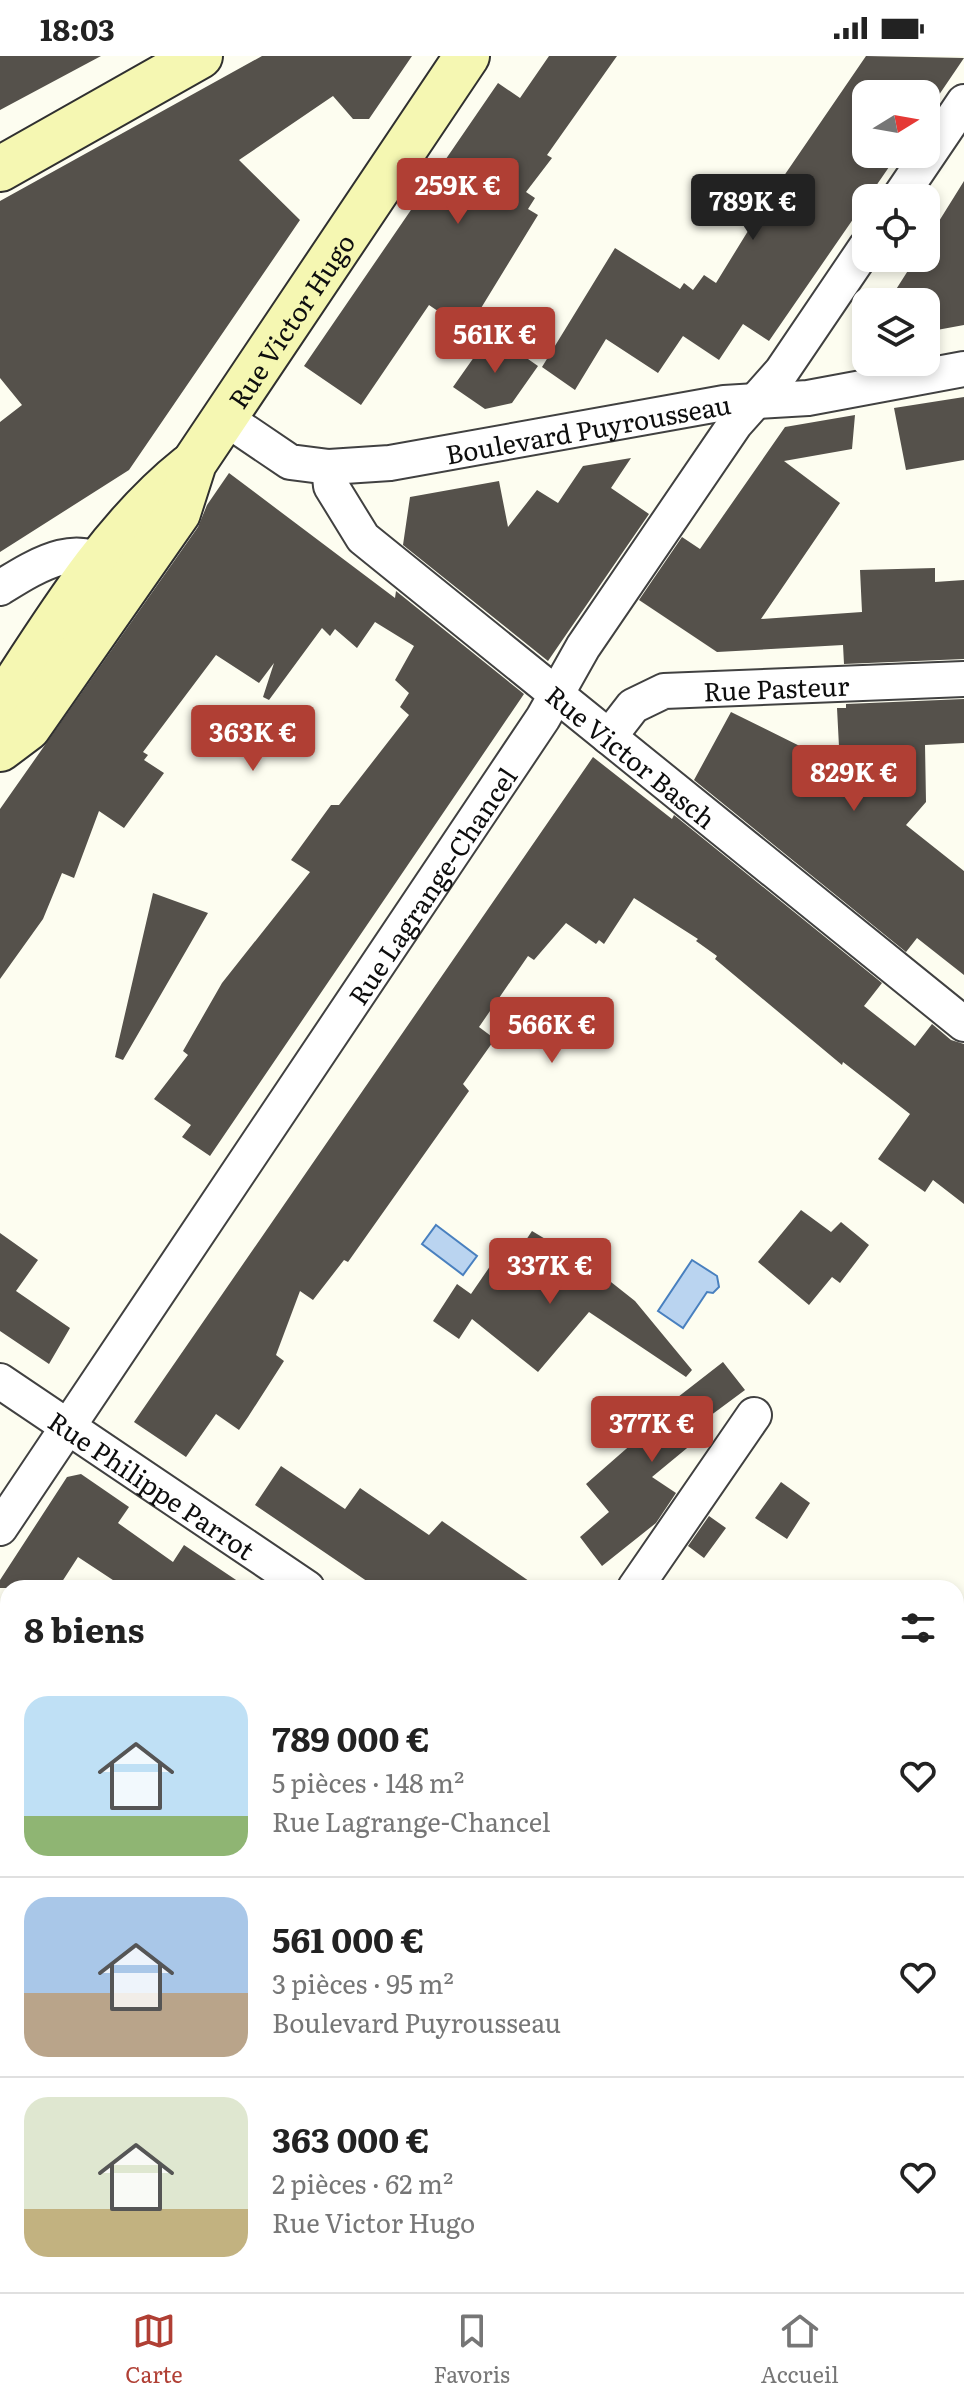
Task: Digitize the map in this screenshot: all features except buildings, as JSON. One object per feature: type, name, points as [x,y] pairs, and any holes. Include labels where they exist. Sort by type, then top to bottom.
[{"type":"main road","points":[[0,169],[200,56]]},
{"type":"main road","name":"Rue Victor Hugo","points":[[0,749],[28,728],[114,608],[178,513],[194,463],[467,56]]},
{"type":"main road","name":"Rue Victor Hugo","points":[[0,707],[100,564],[156,493],[194,463]]},
{"type":"street","points":[[908,184],[964,102]]},
{"type":"street","name":"Rue Lagrange-Chancel","points":[[0,1528],[557,695],[583,647],[735,424],[782,371],[852,268]]},
{"type":"street","name":"Boulevard Puyrousseau","points":[[225,418],[290,462],[329,467],[390,463],[724,403],[808,398],[964,369]]},
{"type":"street","name":"Rue Victor Basch","points":[[329,467],[331,486],[363,538],[964,1024]]},
{"type":"street","points":[[0,588],[68,554],[83,553],[109,571],[117,586],[114,608]]},
{"type":"street","name":"Rue Pasteur","points":[[609,737],[633,706],[664,691],[964,679]]},
{"type":"street","name":"Rue Philippe Parrot","points":[[0,1381],[295,1580]]},
{"type":"street","points":[[641,1580],[754,1415]]},
{"type":"water","points":[[436,1225],[477,1256],[463,1275],[422,1244]]},
{"type":"water","points":[[692,1260],[717,1276],[719,1287],[713,1293],[707,1292],[683,1328],[658,1311]]}]
